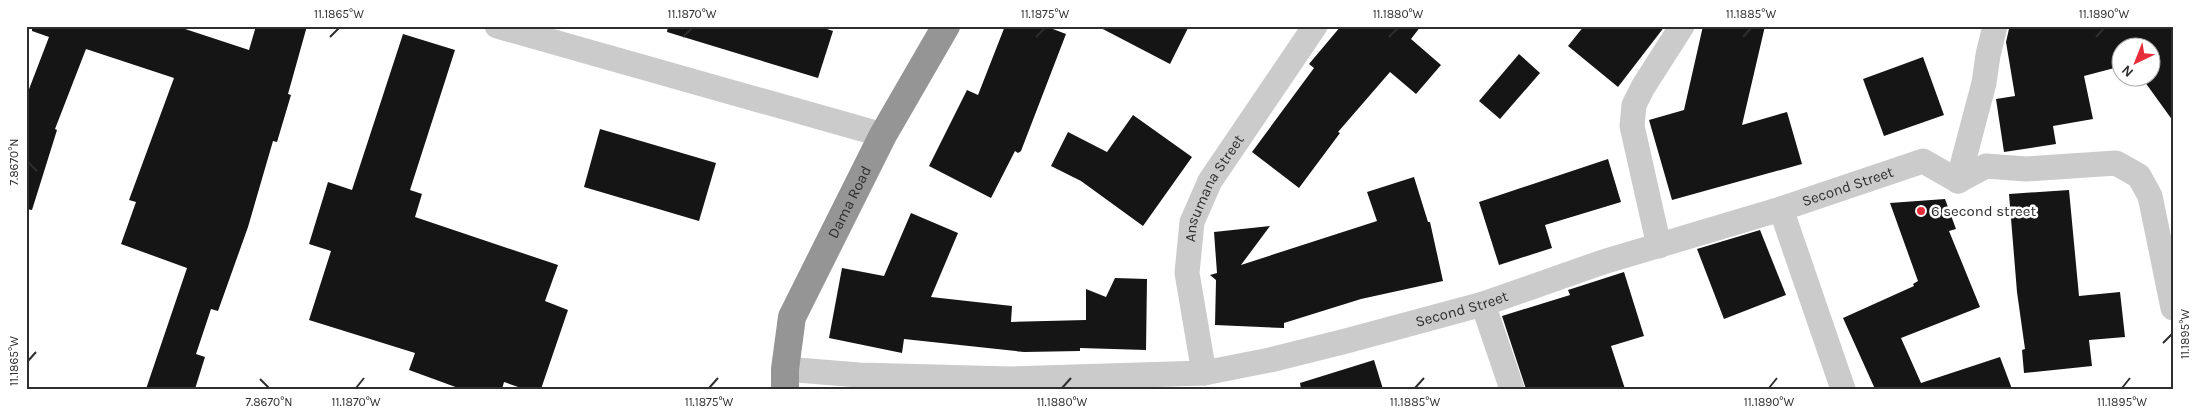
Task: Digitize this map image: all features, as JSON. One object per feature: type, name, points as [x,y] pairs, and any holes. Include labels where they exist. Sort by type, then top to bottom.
[{"type":"highway","name":"Dama Road","points":[[786,379],[792,317],[883,135],[946,26]]},
{"type":"street","points":[[497,26],[883,135]]},
{"type":"street","name":"Ansumana Street","points":[[1204,373],[1187,273],[1192,222],[1210,181],[1315,26]]},
{"type":"street","points":[[1659,246],[1632,126],[1634,105],[1643,87],[1682,26]]},
{"type":"street","points":[[1958,181],[1984,83],[1995,26]]},
{"type":"street","name":"Second Street","points":[[786,379],[929,378],[1157,382],[1270,360],[1346,342],[1483,304],[1603,262],[1782,209],[1923,161],[1958,181]]},
{"type":"street","points":[[1958,181],[1986,166],[2026,169],[2116,163],[2139,176],[2150,196],[2173,308]]},
{"type":"street","points":[[1782,209],[1843,389]]},
{"type":"street","points":[[1483,304],[1512,389]]},
{"type":"building","points":[[32,26],[176,26],[249,50],[256,26],[307,26],[288,94],[291,95],[277,142],[273,141],[248,227],[218,311],[211,309],[196,354],[205,357],[195,389],[146,389],[187,268],[121,244],[136,202],[129,200],[174,78],[86,49],[55,129],[57,130],[32,210],[26,209],[26,97],[49,37],[32,31]]},
{"type":"building","points":[[668,26],[818,26],[833,31],[818,78],[667,32]]},
{"type":"building","points":[[1005,26],[1045,26],[1066,34],[1021,151],[1018,153],[1015,151],[991,198],[929,166],[967,90],[978,95]]},
{"type":"building","points":[[1097,26],[1189,26],[1170,64]]},
{"type":"building","points":[[1341,26],[1421,26],[1411,39],[1441,65],[1416,94],[1390,72],[1338,132],[1340,133],[1299,188],[1252,152],[1314,68],[1309,64]]},
{"type":"building","points":[[1584,26],[1665,26],[1618,87],[1568,46]]},
{"type":"building","points":[[1703,26],[1765,26],[1742,125],[1787,112],[1802,164],[1672,200],[1649,120],[1684,110]]},
{"type":"building","points":[[2027,26],[2173,26],[2173,121],[2149,88],[2162,88],[2162,38],[2112,38],[2112,69],[2084,76],[2093,119],[2053,126],[2056,144],[2004,152],[1996,99],[2015,96],[2006,42],[2009,29]]},
{"type":"building","points":[[403,34],[455,50],[410,190],[422,194],[415,217],[558,265],[545,301],[568,310],[541,389],[524,389],[504,382],[502,389],[461,389],[409,370],[415,353],[309,320],[331,251],[309,244],[328,182],[352,190]]},
{"type":"building","points":[[1519,54],[1540,73],[1500,119],[1479,101]]},
{"type":"building","points":[[1923,57],[1944,115],[1884,136],[1863,79]]},
{"type":"building","points":[[1133,115],[1192,157],[1143,226],[1081,181],[1051,166],[1068,132],[1107,152]]},
{"type":"building","points":[[600,129],[716,163],[699,221],[584,187]]},
{"type":"building","points":[[1608,159],[1621,202],[1545,225],[1552,248],[1499,265],[1479,202]]},
{"type":"building","points":[[1414,177],[1428,222],[1430,222],[1443,281],[1361,299],[1284,323],[1284,328],[1215,325],[1216,280],[1210,275],[1217,273],[1214,232],[1270,226],[1241,265],[1377,221],[1367,192]]},
{"type":"building","points":[[2069,190],[2079,296],[2120,292],[2125,337],[2089,340],[2092,366],[2024,373],[2022,350],[2025,349],[2017,292],[2009,194]]},
{"type":"building","points":[[1945,199],[1956,229],[1949,231],[1980,307],[1901,338],[1921,383],[2000,357],[2012,389],[1875,389],[1843,318],[1914,286],[1913,284],[1918,281],[1890,203]]},
{"type":"building","points":[[911,213],[958,233],[931,297],[1012,306],[1011,322],[1086,320],[1086,289],[1106,297],[1115,278],[1147,279],[1146,350],[1080,348],[1080,351],[1024,352],[904,339],[902,353],[829,338],[842,268],[884,276]]},
{"type":"building","points":[[1760,230],[1786,295],[1724,319],[1697,249]]},
{"type":"building","points":[[1624,272],[1644,336],[1611,346],[1625,389],[1526,389],[1502,316],[1570,295],[1568,290]]},
{"type":"building","points":[[1374,360],[1383,389],[1301,389],[1300,383]]},
{"type":"place","name":"6 second street","points":[[1921,211]]}]
